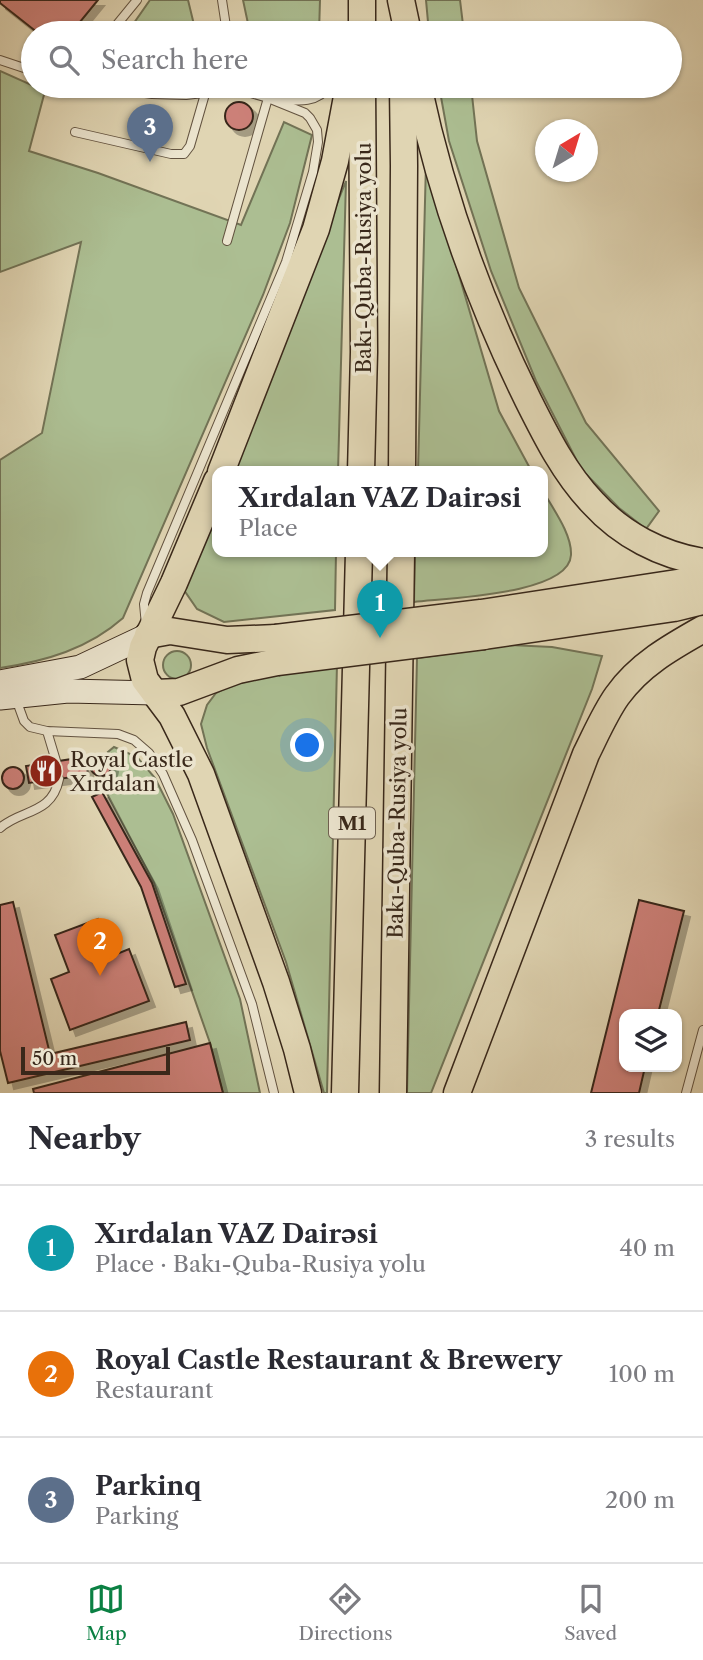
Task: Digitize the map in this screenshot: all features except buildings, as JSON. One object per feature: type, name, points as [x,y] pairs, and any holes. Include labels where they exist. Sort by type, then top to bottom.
[{"type":"highway","points":[[401,0],[402,21]]},
{"type":"highway","points":[[401,0],[405,21]]},
{"type":"highway","points":[[223,466],[316,229],[335,161],[347,98]]},
{"type":"highway","name":"Bakı-Quba-Rusiya yolu","points":[[361,466],[364,352],[362,98]]},
{"type":"highway","name":"Bakı-Quba-Rusiya yolu","points":[[402,466],[403,98]]},
{"type":"highway","points":[[421,98],[434,154],[460,236],[516,375],[558,455],[592,502],[614,524],[662,551],[703,562]]},
{"type":"highway","points":[[212,493],[174,583],[148,635],[140,660],[145,680],[183,735],[212,803],[276,982],[308,1093]]},
{"type":"highway","name":"Bakı-Quba-Rusiya yolu","points":[[345,1093],[359,557]]},
{"type":"highway","name":"Bakı-Quba-Rusiya yolu","points":[[393,1093],[401,557]]},
{"type":"highway","points":[[482,625],[703,579]]},
{"type":"highway","points":[[148,635],[170,631],[277,650],[482,625],[674,608],[703,601]]},
{"type":"highway","points":[[457,1093],[586,754],[602,722],[617,696],[638,672],[658,656],[703,629]]},
{"type":"highway","points":[[155,694],[179,692],[238,670],[277,650]]},
{"type":"main road","points":[[5,692],[80,667],[148,635]]},
{"type":"main road","points":[[5,692],[99,690],[155,694]]},
{"type":"lane","points":[[120,21],[137,0]]},
{"type":"lane","points":[[222,0],[225,21]]},
{"type":"lane","points":[[0,60],[21,67]]},
{"type":"lane","points":[[75,132],[171,154],[184,154],[190,146],[204,98]]},
{"type":"lane","points":[[268,98],[314,98]]},
{"type":"lane","points":[[227,241],[268,98]]},
{"type":"lane","points":[[148,635],[144,613],[148,593],[286,262],[313,172],[318,142],[317,130],[310,118],[268,98]]},
{"type":"lane","points":[[5,692],[30,727],[47,731],[118,734],[134,740],[149,752],[163,774],[192,840],[252,1004],[274,1093]]},
{"type":"lane","points":[[47,731],[56,761]]},
{"type":"lane","points":[[0,828],[12,819],[28,815],[51,799],[57,790],[59,779]]},
{"type":"lane","points":[[686,1093],[703,1030]]},
{"type":"green space","points":[[150,0],[188,0],[193,21],[135,21]]},
{"type":"green space","points":[[243,0],[320,0],[319,21],[247,21]]},
{"type":"green space","points":[[426,0],[460,0],[463,21],[428,21]]},
{"type":"green space","points":[[0,71],[21,80],[21,98],[43,98],[29,151],[241,225],[284,122],[312,135],[290,223],[263,295],[123,618],[81,646],[34,662],[0,668],[0,460],[42,433],[81,242],[0,272]]},
{"type":"green space","points":[[441,98],[472,98],[477,141],[519,288],[586,423],[659,511],[646,529],[619,508],[581,469],[536,381],[491,271],[449,141]]},
{"type":"green space","points":[[426,163],[499,411],[529,466],[418,466]]},
{"type":"green space","points":[[346,181],[338,466],[232,466]]},
{"type":"green space","points":[[548,500],[561,522],[570,547],[571,555],[565,568],[550,579],[503,592],[414,602],[415,557],[548,557]]},
{"type":"green space","points":[[212,517],[212,557],[336,557],[335,610],[224,622],[197,609],[184,590]]},
{"type":"green space","points":[[510,645],[552,647],[602,656],[592,689],[431,1093],[407,1093],[417,658]]},
{"type":"green space","points":[[177,651],[187,655],[191,665],[187,675],[177,679],[167,675],[163,665],[167,655]]},
{"type":"green space","points":[[337,664],[327,1093],[324,1093],[286,962],[207,748],[201,724],[207,705],[216,693],[238,681]]},
{"type":"green space","points":[[114,747],[137,757],[155,778],[173,814],[240,999],[260,1093],[223,1093],[210,1043],[154,883],[102,784],[114,768],[115,761],[108,752]]},
{"type":"place","name":"Parkinq","points":[[150,162]]},
{"type":"place","name":"Xırdalan VAZ Dairəsi","points":[[380,638]]},
{"type":"place","name":"Royal Castle Xırdalan","points":[[46,771]]},
{"type":"place","name":"Royal Castle Restaurant & Brewery","points":[[100,976]]}]
